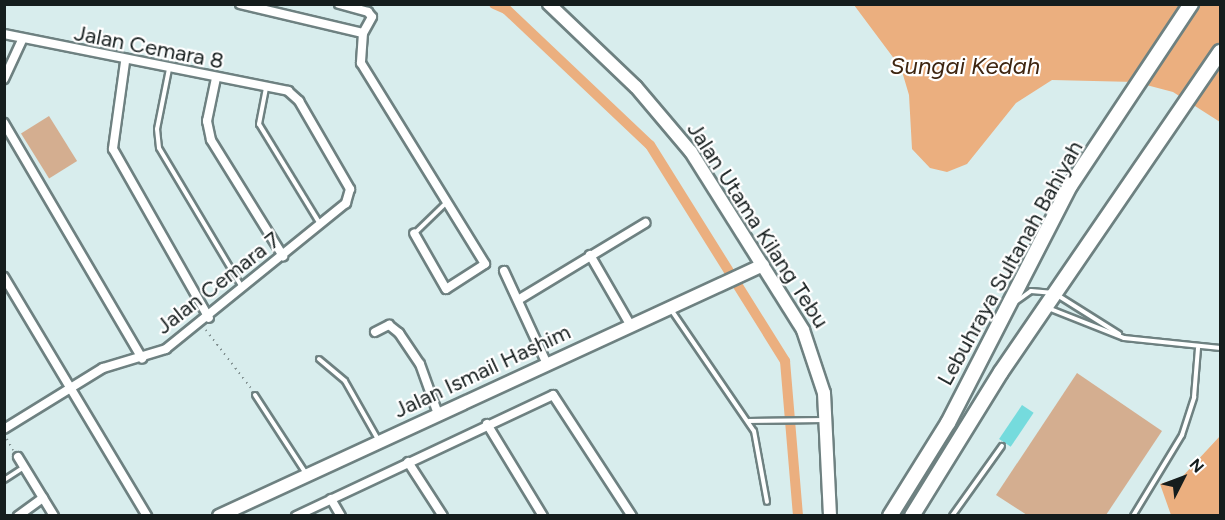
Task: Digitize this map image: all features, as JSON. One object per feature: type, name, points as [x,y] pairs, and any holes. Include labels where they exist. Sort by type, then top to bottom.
[{"type":"main road","name":"Lebuhraya Sultanah Bahiyah","points":[[890,516],[948,423],[1070,186],[1191,4]]},
{"type":"main road","name":"Lebuhraya Sultanah Bahiyah","points":[[912,516],[1054,293],[1221,52]]},
{"type":"street","points":[[339,4],[368,12],[372,17],[363,33],[361,63],[450,201],[483,257],[480,272],[446,289],[414,233]]},
{"type":"street","name":"Jalan Utama Kilang Tebu","points":[[549,4],[589,39],[674,132],[763,265],[813,348],[826,420],[830,516]]},
{"type":"street","points":[[242,5],[363,33]]},
{"type":"street","name":"Jalan Cemara 8","points":[[5,34],[22,40],[125,62],[288,91],[350,184],[346,203]]},
{"type":"street","points":[[4,79],[22,40]]},
{"type":"street","points":[[125,62],[113,149],[209,318]]},
{"type":"street","points":[[216,78],[207,121],[211,140],[283,256]]},
{"type":"street","points":[[4,123],[142,358]]},
{"type":"street","name":"Jalan Cemara 7","points":[[4,429],[103,368],[166,349],[209,318],[346,203]]},
{"type":"street","points":[[518,300],[645,223]]},
{"type":"street","points":[[590,255],[631,326]]},
{"type":"street","name":"Jalan Ismail Hashim","points":[[219,516],[763,265]]},
{"type":"street","points":[[504,271],[547,364]]},
{"type":"street","points":[[4,277],[147,516]]},
{"type":"street","points":[[375,332],[389,325],[399,333],[420,364],[438,414]]},
{"type":"street","points":[[296,516],[546,396],[559,398],[632,516]]},
{"type":"street","points":[[487,424],[543,516]]},
{"type":"street","points":[[18,457],[54,516]]},
{"type":"street","points":[[408,462],[442,516]]},
{"type":"street","points":[[18,516],[43,498]]},
{"type":"street","points":[[331,499],[341,516]]},
{"type":"lane","points":[[169,69],[157,129],[159,148],[244,289]]},
{"type":"lane","points":[[266,87],[259,124],[320,224]]},
{"type":"lane","points":[[414,233],[450,201]]},
{"type":"lane","points":[[1003,314],[1031,291],[1054,293],[1124,338]]},
{"type":"lane","points":[[1046,306],[1077,324],[1124,338],[1198,348],[1221,348]]},
{"type":"lane","points":[[670,308],[687,341],[749,421],[764,463],[767,502]]},
{"type":"lane","points":[[1132,516],[1182,435],[1194,397],[1198,348]]},
{"type":"lane","points":[[318,359],[345,381],[379,442]]},
{"type":"lane","points":[[255,395],[307,475]]},
{"type":"lane","points":[[749,421],[826,420]]},
{"type":"lane","points":[[952,516],[1002,446]]},
{"type":"lane","points":[[4,480],[24,467]]},
{"type":"path","points":[[209,318],[206,330],[255,395]]},
{"type":"path","points":[[4,435],[18,457]]},
{"type":"shaded area","points":[[49,116],[77,161],[49,178],[21,133]]},
{"type":"shaded area","points":[[1077,373],[1162,431],[1106,515],[1027,515],[996,495]]},
{"type":"water","name":"Sungai Kedah","points":[[854,5],[1220,5],[1220,122],[1173,92],[1135,82],[1052,80],[1016,103],[967,164],[947,172],[930,168],[912,149],[909,95],[901,68]]},
{"type":"water","points":[[1220,436],[1220,515],[1171,515],[1160,484],[1182,477]]},
{"type":"building","points":[[1022,405],[1034,413],[1011,447],[999,439]]},
{"type":"waterway","points":[[494,4],[506,9],[650,145],[785,361],[798,516]]}]
